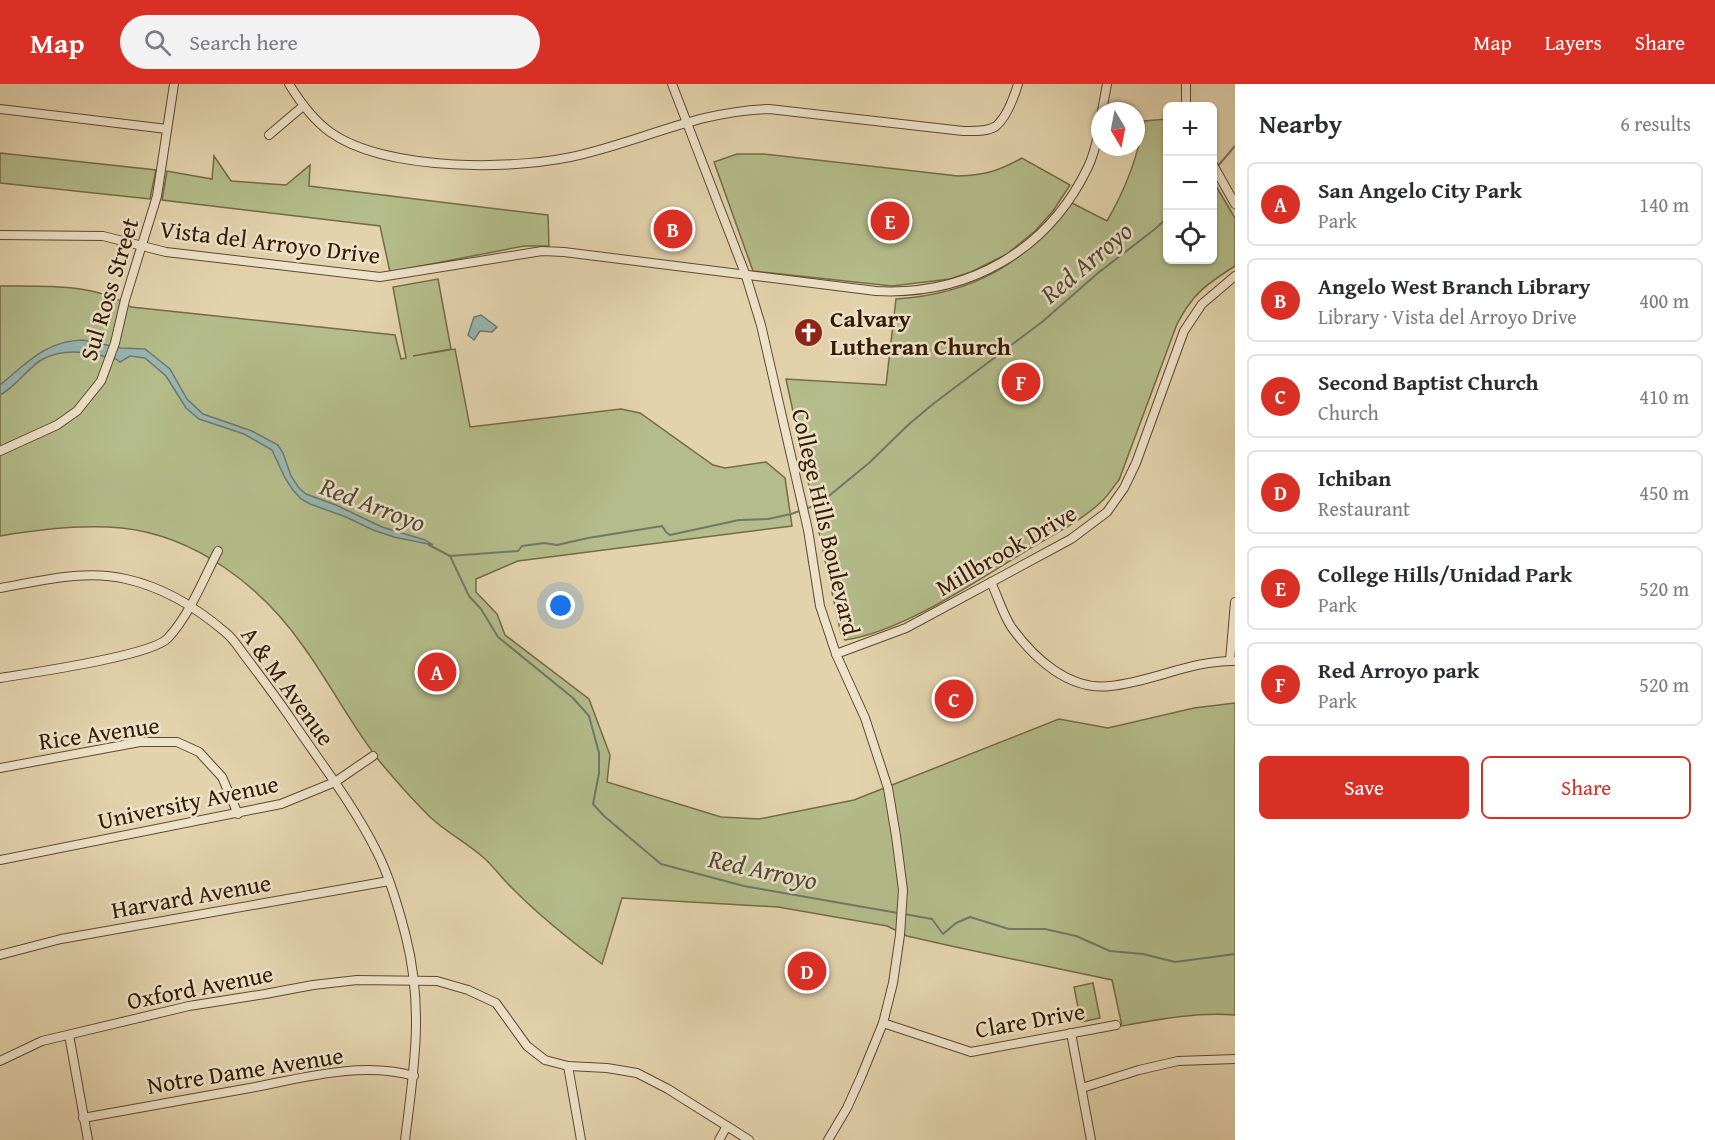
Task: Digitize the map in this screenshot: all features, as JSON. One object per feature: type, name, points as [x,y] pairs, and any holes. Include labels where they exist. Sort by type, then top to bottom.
[{"type":"street","name":"Sul Ross Street","points":[[0,452],[57,425],[77,411],[101,381],[116,343],[125,300],[157,196],[174,84]]},
{"type":"street","points":[[289,84],[302,106],[330,132],[360,148],[404,159],[500,164],[583,155],[687,121],[739,110],[769,109],[963,131],[981,130],[995,126],[1006,112],[1018,84]]},
{"type":"street","name":"College Hills Boulevard","points":[[672,84],[746,276],[761,325],[800,492],[820,606],[836,654],[865,718],[888,788],[903,890],[900,935],[893,983],[883,1023],[855,1094],[828,1140]]},
{"type":"street","points":[[1104,102],[1107,84]]},
{"type":"street","points":[[1186,84],[1186,102]]},
{"type":"street","points":[[269,135],[302,106]]},
{"type":"street","points":[[0,109],[167,129]]},
{"type":"street","name":"Vista del Arroyo Drive","points":[[0,235],[103,236],[166,252],[380,277],[542,251],[900,292],[925,290],[967,280],[1006,261],[1042,232],[1071,198],[1092,156]]},
{"type":"street","points":[[1217,171],[1235,204]]},
{"type":"street","name":"Millbrook Drive","points":[[836,654],[906,628],[1071,539],[1107,512],[1124,488],[1136,463],[1184,331],[1202,304],[1235,276]]},
{"type":"street","points":[[0,678],[76,666],[149,649],[166,640],[189,606],[218,551]]},
{"type":"street","name":"A & M Avenue","points":[[0,588],[67,577],[98,575],[136,582],[155,589],[189,606],[227,633],[276,697],[360,821],[378,853],[389,880],[406,938],[414,981],[417,1027],[414,1076],[405,1140]]},
{"type":"street","points":[[992,582],[1011,626],[1040,661],[1065,677],[1085,684],[1108,687],[1181,669],[1233,661],[1235,602]]},
{"type":"street","name":"Rice Avenue","points":[[0,768],[140,742],[177,742],[199,752],[222,777],[238,814]]},
{"type":"street","name":"University Avenue","points":[[0,860],[281,804],[334,782],[373,756]]},
{"type":"street","name":"Harvard Avenue","points":[[0,955],[61,939],[389,880]]},
{"type":"street","name":"Oxford Avenue","points":[[0,1061],[42,1041],[189,1006],[357,980],[437,981],[468,990],[496,1003],[527,1046],[545,1060],[568,1066],[607,1068],[637,1073],[668,1089],[749,1140]]},
{"type":"street","name":"Clare Drive","points":[[883,1023],[971,1052],[1116,1025]]},
{"type":"street","points":[[1071,1033],[1090,1140]]},
{"type":"street","points":[[69,1035],[88,1140]]},
{"type":"street","points":[[1082,1088],[1139,1070],[1178,1061],[1235,1059]]},
{"type":"street","points":[[568,1066],[581,1140]]},
{"type":"street","name":"Notre Dame Avenue","points":[[83,1118],[327,1074],[374,1070],[396,1071],[414,1076]]},
{"type":"street","points":[[719,1140],[727,1126]]},
{"type":"green space","points":[[1163,119],[1163,264],[1217,264],[1217,188],[1235,218],[1235,266],[1216,278],[1195,297],[1177,324],[1119,480],[1104,500],[1085,515],[963,589],[891,627],[845,640],[841,634],[786,379],[886,385],[896,299],[950,290],[996,272],[1036,243],[1072,203],[1107,221],[1120,197],[1135,156],[1145,156],[1145,121]]},
{"type":"green space","points":[[0,153],[156,170],[150,199],[0,183]]},
{"type":"green space","points":[[737,154],[764,154],[958,176],[991,172],[1022,158],[1070,185],[1053,211],[1035,231],[1007,254],[971,272],[950,279],[892,286],[753,271],[714,162]]},
{"type":"green space","points":[[214,156],[231,181],[286,185],[310,165],[309,186],[548,215],[549,246],[524,246],[390,272],[380,226],[162,200],[167,171],[212,179]]},
{"type":"green space","points":[[438,279],[451,349],[413,356],[455,349],[470,427],[621,409],[640,413],[713,465],[725,468],[766,462],[785,478],[792,526],[518,561],[476,579],[476,592],[497,614],[505,635],[589,699],[610,755],[607,782],[721,817],[759,819],[854,800],[1059,719],[1108,728],[1194,708],[1235,703],[1235,1015],[1193,1015],[1122,1026],[1112,980],[907,936],[887,926],[778,907],[622,898],[602,964],[546,920],[484,858],[436,822],[417,804],[370,749],[313,660],[286,624],[247,584],[201,553],[176,541],[149,533],[122,528],[91,527],[30,531],[0,536],[0,286],[85,290],[117,299],[131,307],[395,335],[401,359],[406,358],[393,287]]},
{"type":"green space","points":[[1093,983],[1100,1018],[1081,1022],[1074,987]]},
{"type":"water","points":[[481,315],[497,327],[492,332],[480,331],[474,340],[468,335],[474,317]]},
{"type":"water","points":[[83,340],[121,348],[145,349],[170,369],[187,399],[203,414],[252,431],[278,445],[291,476],[306,494],[336,505],[382,527],[425,540],[433,545],[373,530],[301,499],[285,478],[272,450],[244,434],[199,419],[186,408],[166,376],[145,358],[130,356],[120,362],[116,359],[79,352],[52,355],[38,362],[12,387],[0,395],[0,385],[37,355],[58,344]]},
{"type":"waterway","name":"Red Arroyo","points":[[1217,167],[1235,146]]},
{"type":"waterway","name":"Red Arroyo","points":[[429,545],[450,556],[518,551],[522,546],[544,543],[557,545],[662,526],[670,535],[739,520],[768,519],[819,504],[869,463],[933,404],[1042,322],[1098,273],[1163,222]]},
{"type":"waterway","name":"Red Arroyo","points":[[450,556],[469,596],[481,609],[498,637],[573,698],[589,716],[599,753],[599,773],[593,804],[661,864],[744,886],[898,913]]},
{"type":"waterway","name":"Red Arroyo","points":[[904,914],[932,919],[943,934],[956,923],[970,917],[1009,929],[1045,929],[1076,936],[1110,951],[1143,954],[1175,962],[1235,954]]},
{"type":"place","name":"College Hills/Unidad Park","points":[[890,221]]},
{"type":"place","name":"Angelo West Branch Library","points":[[673,229]]},
{"type":"place","name":"Calvary Lutheran Church","points":[[809,332]]},
{"type":"place","name":"Red Arroyo park","points":[[1021,382]]},
{"type":"place","name":"San Angelo City Park","points":[[437,672]]},
{"type":"place","name":"Second Baptist Church","points":[[954,699]]},
{"type":"place","name":"Ichiban","points":[[807,971]]}]
